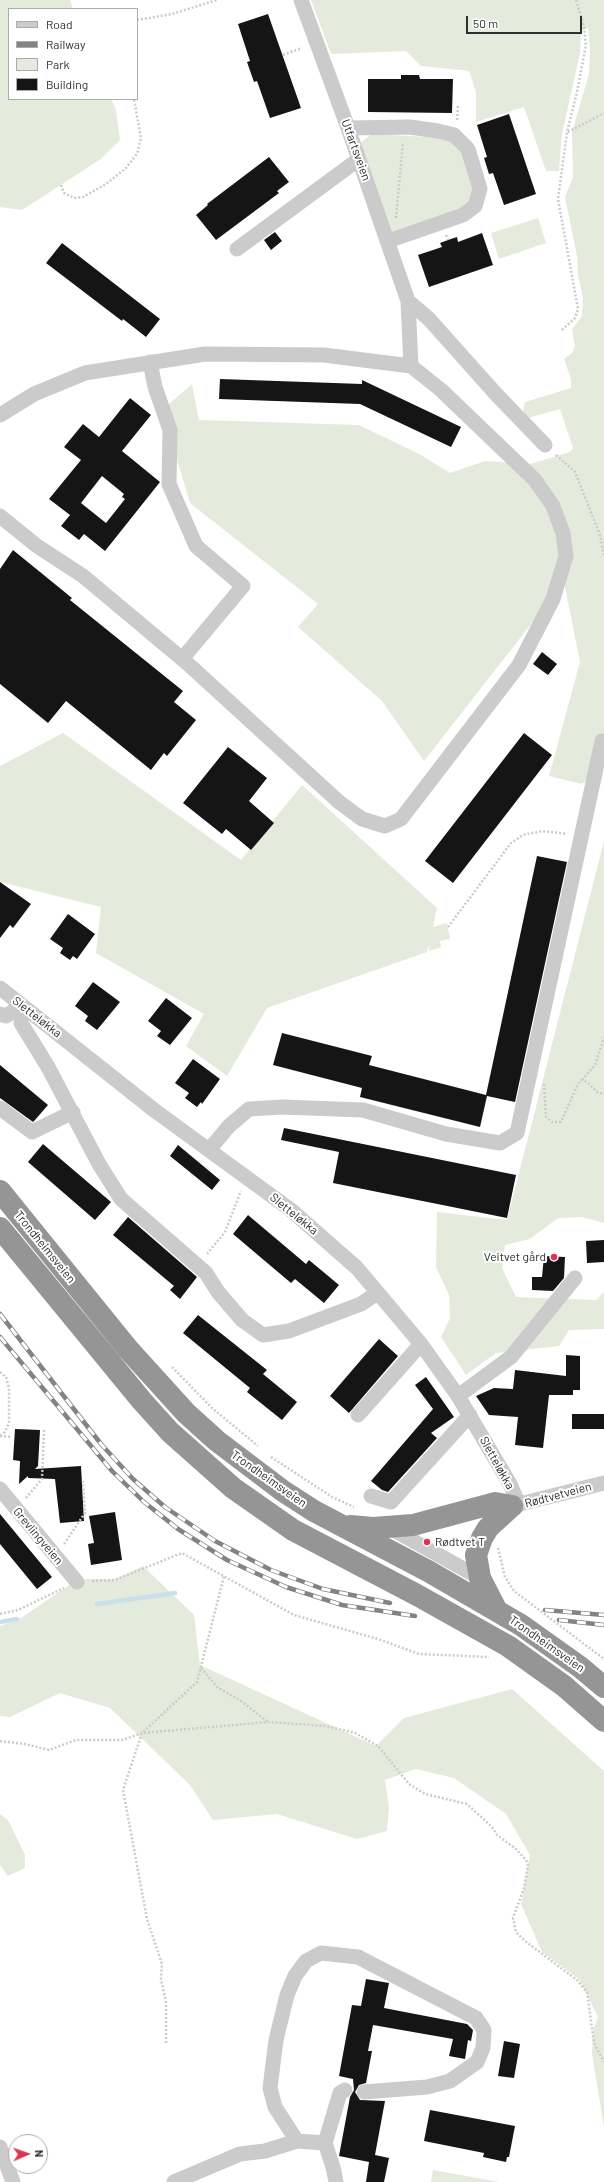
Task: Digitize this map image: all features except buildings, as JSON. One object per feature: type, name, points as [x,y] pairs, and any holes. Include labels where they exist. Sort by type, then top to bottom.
[{"type":"highway","name":"Trondheimsveien","points":[[0,1191],[128,1349],[186,1413],[217,1441],[277,1486],[339,1524],[496,1609],[552,1646],[604,1687]]},
{"type":"highway","name":"Trondheimsveien","points":[[0,1228],[142,1401],[170,1432],[233,1488],[292,1530],[417,1595],[508,1646],[564,1686],[604,1721]]},
{"type":"highway","points":[[339,1524],[373,1528],[390,1528],[413,1525],[494,1503],[516,1506]]},
{"type":"highway","points":[[496,1609],[480,1578],[476,1555],[480,1542],[488,1528],[516,1506]]},
{"type":"street","name":"Utfartsveien","points":[[301,0],[359,159],[391,240],[408,302],[411,366]]},
{"type":"street","points":[[348,128],[405,127],[454,135],[468,149],[480,189],[475,206],[463,215],[391,240]]},
{"type":"street","points":[[237,249],[359,159]]},
{"type":"street","points":[[408,302],[429,319],[545,445]]},
{"type":"street","points":[[0,415],[34,394],[85,373],[205,354],[324,355],[411,366],[441,390],[535,480],[553,506],[563,533],[566,556],[553,599],[542,623],[519,665],[464,739],[401,819],[385,826],[362,819],[339,802],[182,659],[83,576],[37,546],[0,516]]},
{"type":"street","points":[[150,362],[154,387],[170,430],[170,484],[196,546],[243,586],[182,659]]},
{"type":"street","points":[[209,1150],[229,1126],[249,1108],[311,1107],[363,1110],[446,1134],[500,1143],[517,1133],[602,741]]},
{"type":"street","name":"Sletteløkka","points":[[0,988],[154,1110],[291,1210],[357,1268],[421,1344],[458,1396],[510,1484],[516,1506]]},
{"type":"street","points":[[0,1014],[6,1016],[22,1005]]},
{"type":"street","points":[[22,1005],[21,1023],[73,1112],[100,1164],[121,1199],[198,1265],[206,1273],[218,1292],[242,1320],[263,1335],[289,1331],[361,1304],[377,1292]]},
{"type":"street","points":[[0,1108],[32,1132],[73,1112]]},
{"type":"street","points":[[458,1396],[511,1357],[575,1278]]},
{"type":"street","points":[[358,1415],[421,1344]]},
{"type":"street","points":[[371,1496],[391,1502],[470,1415]]},
{"type":"street","name":"Rødtvetveien","points":[[516,1506],[604,1482]]},
{"type":"street","name":"Grevlingveien","points":[[0,1489],[77,1582]]},
{"type":"street","points":[[390,1528],[480,1578]]},
{"type":"street","points":[[297,2141],[275,2107],[270,2088],[276,2040],[287,1995],[295,1976],[306,1961],[322,1953],[358,1957],[476,2018],[484,2030],[483,2048],[477,2062],[450,2081],[427,2087],[364,2092]]},
{"type":"street","points":[[336,2182],[325,2144],[340,2093],[345,2090]]},
{"type":"street","points":[[174,2182],[240,2154],[265,2151],[297,2141],[325,2144]]},
{"type":"street","points":[[0,2147],[13,2182]]},
{"type":"path","points":[[138,20],[172,14],[217,0]]},
{"type":"path","points":[[562,330],[575,318],[578,309],[558,198],[567,132],[577,92],[586,45],[584,28],[576,0]]},
{"type":"path","points":[[282,56],[316,43]]},
{"type":"path","points":[[61,185],[64,193],[74,198],[83,197],[106,184],[125,169],[137,154],[141,138],[134,100]]},
{"type":"path","points":[[567,132],[604,113]]},
{"type":"path","points":[[391,240],[405,127]]},
{"type":"path","points":[[545,445],[575,472],[600,535],[604,555]]},
{"type":"path","points":[[448,927],[511,843],[523,836],[542,831],[582,837]]},
{"type":"path","points":[[544,1087],[546,1117],[552,1122],[561,1122],[578,1084],[595,1065],[604,1038]]},
{"type":"path","points":[[582,1080],[587,1082],[597,1092],[604,1094]]},
{"type":"path","points":[[198,1265],[225,1232],[239,1193],[249,1179]]},
{"type":"path","points":[[171,1366],[212,1408],[263,1451]]},
{"type":"path","points":[[0,1372],[6,1377],[9,1388],[9,1422],[5,1432],[0,1436]]},
{"type":"path","points":[[16,1509],[42,1479],[44,1430]]},
{"type":"path","points":[[0,1436],[12,1437]]},
{"type":"path","points":[[269,1455],[332,1497],[358,1509]]},
{"type":"path","points":[[55,1555],[85,1513],[83,1480]]},
{"type":"path","points":[[497,1543],[505,1577],[514,1591],[604,1659]]},
{"type":"path","points":[[0,1614],[18,1610],[77,1582],[115,1580],[182,1553],[294,1615],[378,1639],[419,1654],[492,1657]]},
{"type":"path","points":[[166,2043],[166,2003],[161,1979],[162,1964],[148,1920],[123,1790],[142,1733],[197,1682],[224,1576]]},
{"type":"path","points":[[200,1668],[217,1687],[241,1701],[268,1722]]},
{"type":"path","points":[[0,1741],[25,1744],[49,1750],[76,1740],[123,1740],[142,1733],[268,1722],[326,1726],[355,1733],[378,1746],[409,1784],[425,1794],[467,1804],[492,1827],[497,1835],[516,1849],[528,1864],[524,1888],[513,1918],[516,1932],[531,1946],[577,1980],[587,1992],[594,2043],[604,2062]]},
{"type":"green space","points":[[0,0],[70,0],[73,8],[8,8],[8,100],[111,100],[116,110],[120,140],[101,159],[22,210],[0,207]]},
{"type":"green space","points":[[311,0],[604,0],[604,763],[582,784],[549,776],[580,662],[564,582],[424,761],[382,701],[298,627],[318,604],[190,503],[162,410],[192,384],[199,420],[359,425],[421,455],[450,473],[485,461],[530,464],[570,452],[573,448],[560,409],[528,418],[523,410],[525,402],[571,388],[571,379],[564,359],[572,353],[575,346],[572,329],[582,316],[583,298],[578,275],[577,256],[565,197],[573,177],[572,132],[589,74],[590,48],[588,28],[581,31],[580,53],[562,134],[559,171],[546,171],[524,107],[476,122],[476,93],[469,71],[421,66],[406,51],[331,54]]},
{"type":"green space","points":[[372,134],[447,138],[462,149],[474,193],[469,206],[391,232],[360,143]]},
{"type":"green space","points":[[538,218],[546,243],[499,259],[491,233]]},
{"type":"green space","points":[[63,733],[241,860],[302,785],[437,908],[433,927],[447,923],[450,939],[440,941],[441,947],[429,951],[429,945],[427,952],[267,1008],[227,1076],[186,1046],[204,1014],[96,953],[101,907],[0,882],[0,766]]},
{"type":"green space","points":[[604,841],[604,1223],[582,1217],[558,1218],[530,1239],[505,1245],[502,1268],[516,1297],[596,1300],[604,1292],[604,1329],[569,1330],[559,1346],[496,1353],[466,1375],[441,1337],[450,1318],[449,1295],[436,1267],[437,1212],[507,1220]]},
{"type":"green space","points":[[143,1566],[194,1615],[200,1665],[376,1746],[404,1718],[512,1689],[604,1771],[604,2127],[592,2054],[593,2030],[598,2017],[579,1979],[542,1952],[521,1904],[530,1855],[506,1814],[454,1778],[416,1769],[385,1780],[389,1807],[387,1831],[357,1839],[277,1814],[213,1820],[190,1785],[110,1708],[60,1693],[10,1717],[0,1716],[0,1626],[21,1618],[78,1579],[116,1579]]},
{"type":"green space","points":[[0,1814],[8,1820],[25,1855],[25,1868],[8,1876],[0,1865]]},
{"type":"green space","points":[[433,2170],[499,2182],[431,2182]]},
{"type":"waterway","points":[[97,1604],[175,1593]]},
{"type":"waterway","points":[[0,1622],[17,1619]]},
{"type":"railway","points":[[0,1314],[101,1444],[133,1479],[165,1507],[215,1541],[271,1570],[323,1589],[390,1603]]},
{"type":"railway","points":[[0,1337],[112,1471],[144,1502],[178,1529],[227,1560],[286,1587],[342,1605],[415,1616]]},
{"type":"railway","points":[[545,1610],[604,1615]]},
{"type":"railway","points":[[559,1620],[604,1625]]},
{"type":"place","name":"Veitvet gård","points":[[554,1257]]},
{"type":"place","name":"Rødtvet T","points":[[427,1542]]}]
